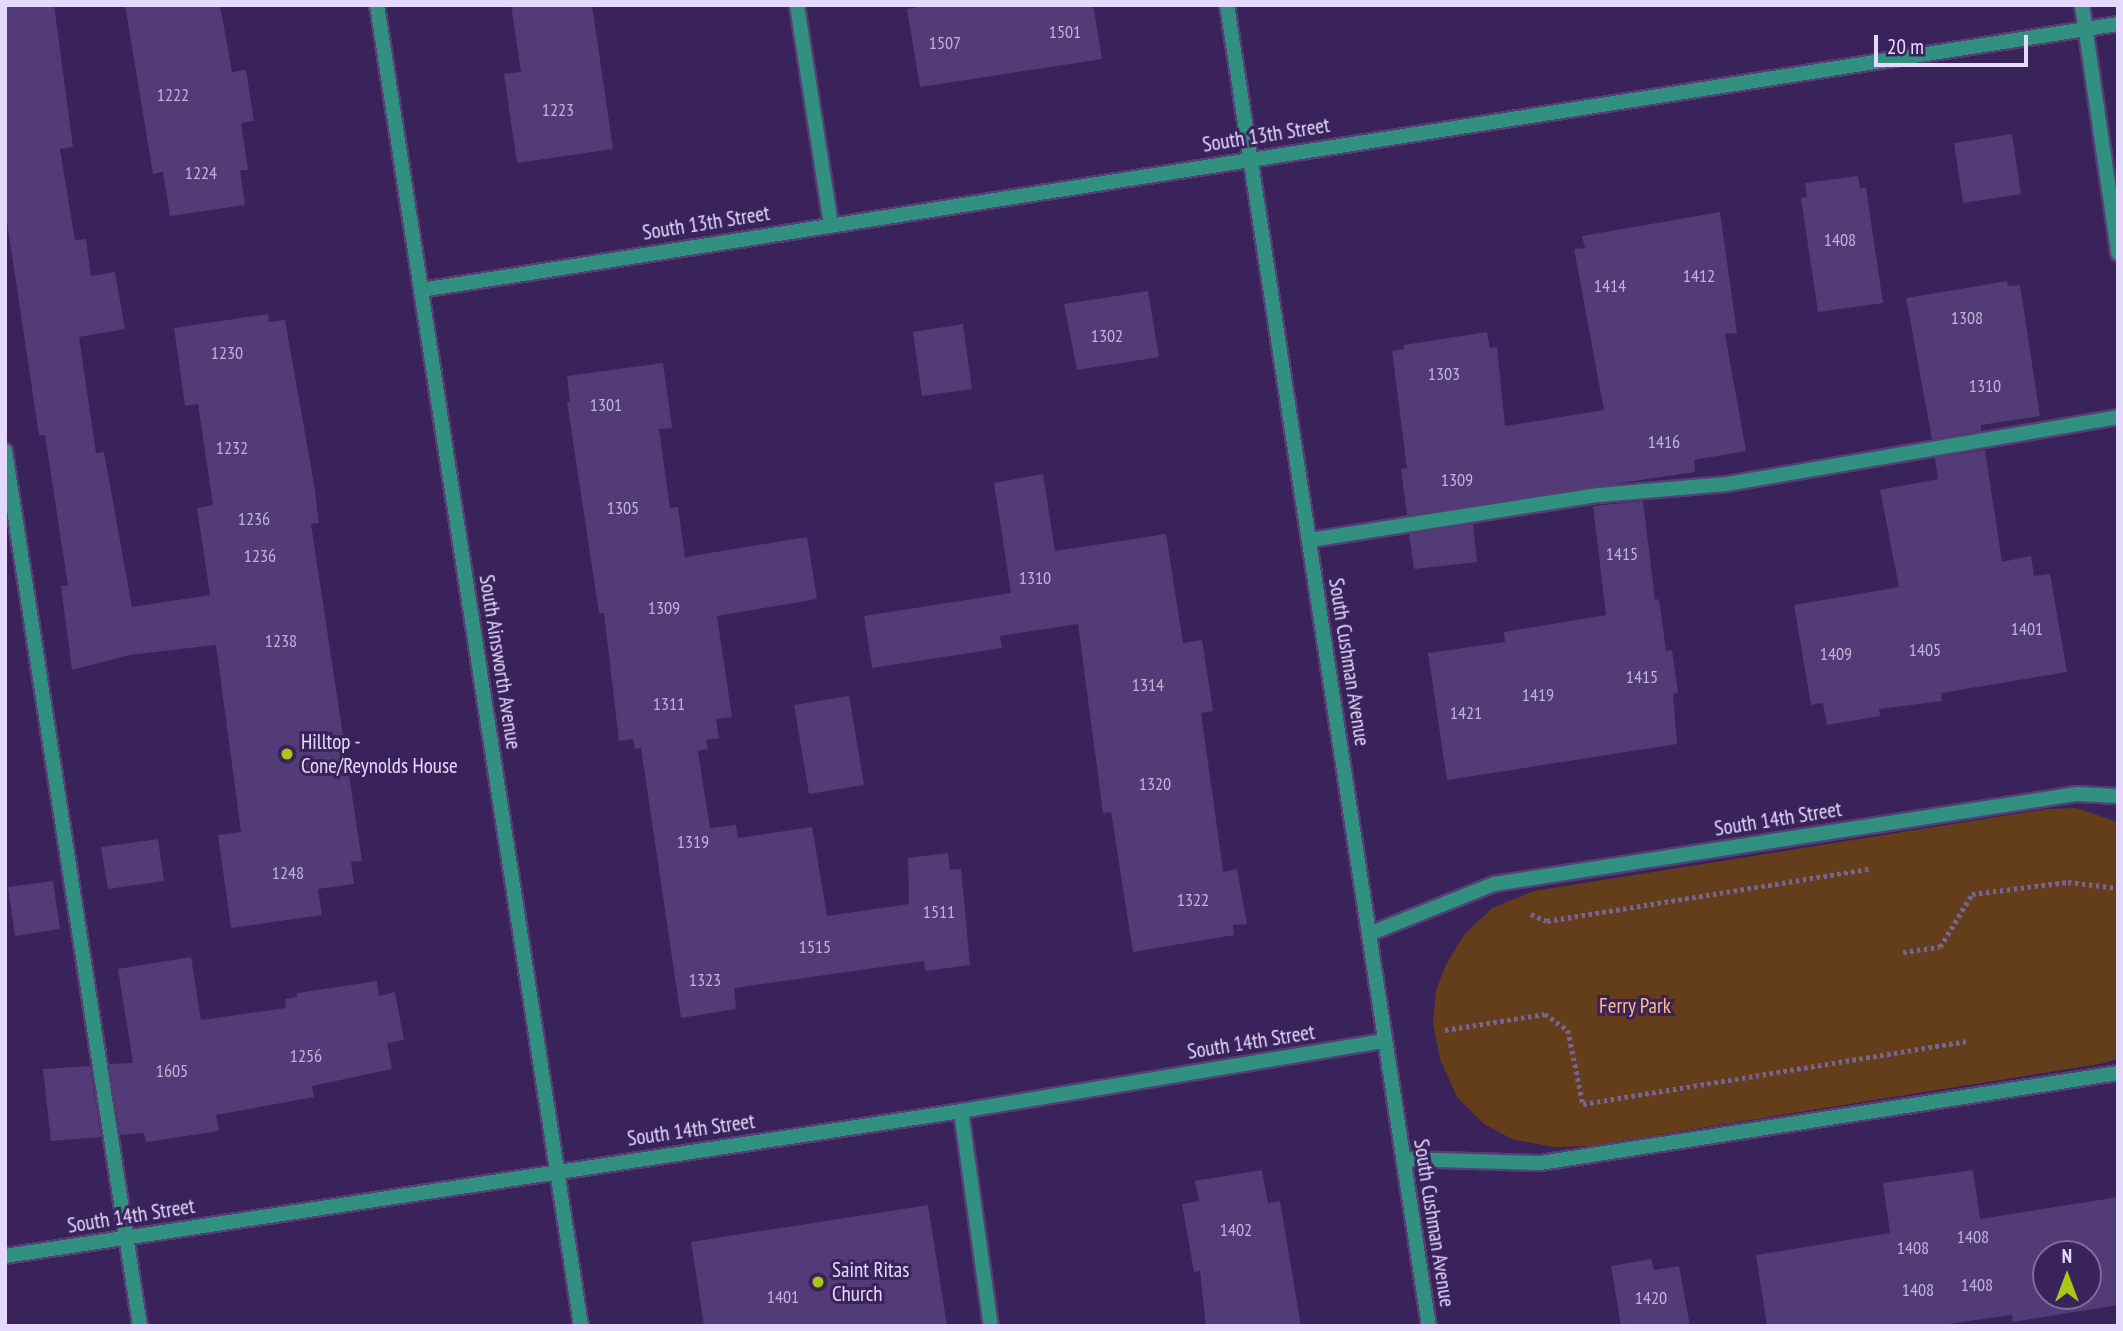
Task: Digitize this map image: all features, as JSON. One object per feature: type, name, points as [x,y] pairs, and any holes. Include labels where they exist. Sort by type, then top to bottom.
[{"type":"street","name":"South Ainsworth Avenue","points":[[377,5],[581,1326]]},
{"type":"street","points":[[797,5],[831,225]]},
{"type":"street","name":"South Cushman Avenue","points":[[1227,5],[1310,540],[1383,1041],[1429,1326]]},
{"type":"street","points":[[2082,5],[2118,253]]},
{"type":"street","name":"South 13th Street","points":[[421,290],[2118,24]]},
{"type":"street","points":[[1310,540],[1599,495],[1727,484],[2118,417]]},
{"type":"street","points":[[5,451],[141,1326]]},
{"type":"street","name":"South 14th Street","points":[[1369,934],[1504,882],[2077,794],[2118,796]]},
{"type":"street","name":"South 14th Street","points":[[5,1256],[961,1111],[1383,1041]]},
{"type":"street","points":[[1403,1159],[1540,1163],[2118,1073]]},
{"type":"street","points":[[961,1111],[991,1326]]},
{"type":"path","points":[[1504,882],[1525,912],[1547,921],[1869,869]]},
{"type":"path","points":[[1903,952],[1940,947],[1972,894],[2068,882],[2118,888]]},
{"type":"path","points":[[1445,1030],[1545,1014],[1568,1030],[1583,1104],[1965,1041]]},
{"type":"green space","name":"Ferry Park","points":[[2076,808],[2118,822],[2118,1058],[2105,1063],[1589,1146],[1553,1147],[1512,1139],[1484,1124],[1457,1097],[1440,1059],[1433,1023],[1436,990],[1446,965],[1464,935],[1492,908],[1534,891],[2047,809]]},
{"type":"building","points":[[5,5],[54,5],[73,147],[60,149],[75,240],[86,239],[91,276],[115,272],[125,329],[79,337],[96,453],[104,452],[132,607],[210,595],[197,508],[213,505],[198,404],[185,406],[174,328],[268,314],[269,322],[285,320],[314,484],[319,523],[311,524],[362,861],[351,862],[354,884],[318,889],[322,915],[231,928],[218,835],[241,832],[216,645],[129,655],[72,670],[61,586],[68,586],[45,435],[39,435],[5,209]]},
{"type":"building","points":[[125,5],[220,5],[232,72],[246,70],[254,121],[241,123],[248,170],[240,170],[245,205],[170,216],[163,172],[153,174]]},
{"type":"building","points":[[511,5],[592,5],[613,149],[517,163],[504,74],[521,72]]},
{"type":"building","points":[[930,5],[1093,5],[1102,59],[920,87],[907,9]]},
{"type":"building","points":[[2012,134],[2021,194],[1963,203],[1954,143]]},
{"type":"building","points":[[1858,176],[1860,188],[1866,188],[1883,303],[1818,312],[1801,198],[1807,197],[1805,183]]},
{"type":"building","points":[[1720,212],[1737,333],[1725,334],[1746,451],[1694,460],[1695,472],[1407,515],[1401,469],[1407,468],[1392,351],[1404,349],[1404,345],[1487,332],[1490,348],[1497,347],[1505,426],[1604,410],[1574,249],[1585,248],[1582,236]]},
{"type":"building","points":[[2007,281],[2008,286],[2020,285],[2040,416],[1981,425],[1981,431],[1932,439],[1906,298]]},
{"type":"building","points":[[1148,291],[1159,357],[1077,370],[1064,304]]},
{"type":"building","points":[[963,324],[972,389],[922,396],[913,332]]},
{"type":"building","points":[[663,363],[672,428],[659,429],[670,508],[678,507],[685,557],[807,537],[817,599],[717,616],[732,717],[716,719],[719,738],[706,740],[708,749],[698,751],[710,828],[736,825],[738,838],[812,827],[827,916],[909,904],[908,858],[948,853],[950,870],[961,869],[970,965],[925,971],[924,961],[734,988],[736,1009],[681,1018],[641,748],[635,749],[633,739],[619,741],[604,613],[599,613],[567,402],[570,402],[567,376]]},
{"type":"building","points":[[1985,450],[2002,562],[2031,556],[2034,576],[2050,574],[2067,672],[1941,693],[1942,701],[1879,709],[1880,716],[1827,725],[1823,703],[1811,705],[1794,605],[1899,587],[1880,490],[1938,479],[1935,458]]},
{"type":"building","points":[[1043,474],[1055,551],[1166,534],[1183,643],[1202,640],[1213,711],[1201,713],[1223,872],[1237,869],[1247,924],[1233,925],[1234,935],[1133,952],[1111,812],[1103,813],[1078,624],[1000,636],[1002,648],[872,668],[864,616],[1011,593],[994,483]]},
{"type":"building","points":[[1643,501],[1655,600],[1659,599],[1666,651],[1672,650],[1678,693],[1673,694],[1677,744],[1447,780],[1428,653],[1505,642],[1504,632],[1606,615],[1593,506]]},
{"type":"building","points":[[1473,524],[1477,562],[1414,569],[1409,534]]},
{"type":"building","points":[[849,696],[864,785],[809,794],[794,705]]},
{"type":"building","points":[[158,839],[164,881],[108,889],[101,847]]},
{"type":"building","points":[[53,881],[60,929],[15,936],[8,887]]},
{"type":"building","points":[[191,957],[201,1020],[286,1008],[285,999],[297,997],[297,993],[377,981],[379,996],[395,992],[404,1040],[387,1043],[392,1069],[312,1086],[314,1097],[216,1115],[219,1131],[146,1142],[144,1133],[120,1135],[109,1064],[133,1063],[118,969]]},
{"type":"building","points":[[90,1066],[101,1137],[51,1141],[43,1069]]},
{"type":"building","points":[[1262,1170],[1268,1203],[1280,1201],[1301,1326],[1206,1326],[1200,1271],[1194,1272],[1182,1204],[1199,1201],[1195,1181]]},
{"type":"building","points":[[1973,1170],[1980,1219],[2118,1197],[2118,1305],[2102,1308],[2102,1240],[2032,1240],[2032,1310],[2087,1310],[2013,1322],[2012,1315],[1933,1326],[1767,1326],[1756,1255],[1890,1233],[1883,1183]]},
{"type":"building","name":"Saint Ritas Church","points":[[928,1205],[947,1326],[704,1326],[691,1242]]},
{"type":"building","points":[[1651,1259],[1654,1270],[1679,1266],[1690,1326],[1621,1326],[1611,1266]]},
{"type":"place","name":"Hilltop - Cone/Reynolds House","points":[[287,754]]},
{"type":"place","name":"Saint Ritas Church","points":[[818,1282]]}]
